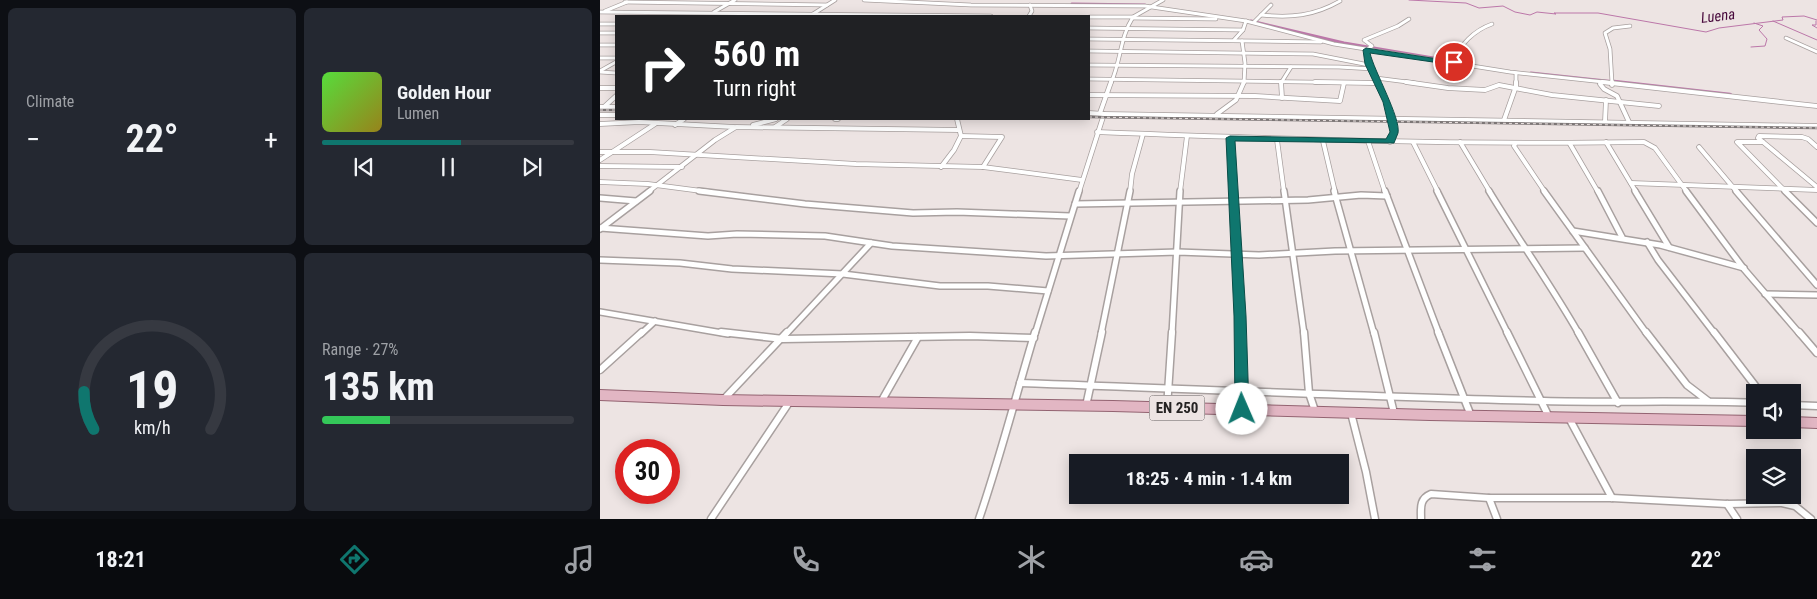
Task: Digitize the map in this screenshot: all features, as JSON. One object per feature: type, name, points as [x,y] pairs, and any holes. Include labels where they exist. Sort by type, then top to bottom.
[{"type":"main road","name":"EN 250","points":[[600,394],[723,400],[1242,409],[1471,416],[1746,421]]},
{"type":"main road","points":[[1801,422],[1817,423]]},
{"type":"street","points":[[601,12],[631,0]]},
{"type":"street","points":[[707,15],[735,0]]},
{"type":"street","points":[[601,12],[812,15],[835,0]]},
{"type":"street","points":[[864,0],[967,5],[1126,5],[1245,21],[1296,33]]},
{"type":"street","points":[[967,5],[974,0]]},
{"type":"street","points":[[1057,5],[1058,0]]},
{"type":"street","points":[[979,519],[999,461],[1013,405],[1070,216],[1098,132],[1107,95],[1118,68],[1117,65],[1122,52],[1126,28],[1133,18],[1163,0]]},
{"type":"street","points":[[1261,15],[1283,17],[1323,11],[1340,1]]},
{"type":"street","points":[[625,2],[827,5]]},
{"type":"street","points":[[1030,5],[1032,11],[1030,15]]},
{"type":"street","points":[[1254,22],[1271,5]]},
{"type":"street","points":[[655,15],[661,13]]},
{"type":"street","points":[[685,15],[690,13]]},
{"type":"street","points":[[1090,17],[1225,19],[1254,22],[1328,43],[1516,73],[1600,84],[1817,106]]},
{"type":"street","points":[[1366,50],[1372,47],[1364,39],[1398,28],[1409,19]]},
{"type":"street","points":[[1233,41],[1243,30],[1245,21]]},
{"type":"street","points":[[600,24],[615,24]]},
{"type":"street","points":[[1454,63],[1460,49],[1474,32],[1492,24]]},
{"type":"street","points":[[1612,85],[1609,47],[1605,34],[1613,28],[1630,26]]},
{"type":"street","points":[[1090,28],[1243,30]]},
{"type":"street","points":[[600,33],[615,33]]},
{"type":"street","points":[[1786,38],[1817,52]]},
{"type":"street","points":[[1090,39],[1328,43]]},
{"type":"street","points":[[1214,115],[1227,108],[1238,96],[1246,80],[1242,41]]},
{"type":"street","points":[[600,45],[615,45]]},
{"type":"street","points":[[1366,50],[1369,64],[1387,102],[1394,132],[1390,137],[1390,142]]},
{"type":"street","points":[[1090,51],[1320,54],[1369,64]]},
{"type":"street","points":[[600,58],[615,60]]},
{"type":"street","points":[[600,72],[615,61]]},
{"type":"street","points":[[1090,64],[1373,69]]},
{"type":"street","points":[[1282,98],[1281,82],[1290,67]]},
{"type":"street","points":[[600,72],[615,72]]},
{"type":"street","points":[[1504,120],[1515,88],[1516,73]]},
{"type":"street","points":[[1090,79],[1344,83],[1376,81],[1485,90],[1499,85],[1552,95],[1659,106]]},
{"type":"street","points":[[1090,95],[1238,96],[1341,101],[1344,83]]},
{"type":"street","points":[[1600,84],[1604,89],[1616,95],[1629,122]]},
{"type":"street","points":[[600,88],[615,88]]},
{"type":"street","points":[[602,107],[615,97]]},
{"type":"street","points":[[1605,122],[1606,100]]},
{"type":"street","points":[[602,107],[615,107]]},
{"type":"street","points":[[1090,113],[1817,126]]},
{"type":"street","points":[[600,115],[615,116]]},
{"type":"street","points":[[674,125],[682,120]]},
{"type":"street","points":[[746,127],[772,120]]},
{"type":"street","points":[[775,127],[786,120]]},
{"type":"street","points":[[941,167],[954,150],[961,136],[957,120]]},
{"type":"street","points":[[600,124],[959,130]]},
{"type":"street","points":[[600,160],[655,124]]},
{"type":"street","points":[[600,229],[721,136],[736,127]]},
{"type":"street","points":[[1098,132],[1277,140],[1515,144],[1606,142],[1650,144],[1684,185],[1744,269],[1817,353]]},
{"type":"street","points":[[1086,406],[1129,203],[1132,174],[1143,134]]},
{"type":"street","points":[[961,136],[1002,136],[983,167]]},
{"type":"street","points":[[1167,408],[1180,201],[1187,136]]},
{"type":"street","points":[[1817,147],[1808,139],[1796,136],[1758,136],[1817,188]]},
{"type":"street","points":[[1230,138],[1240,326],[1242,409]]},
{"type":"street","points":[[1277,140],[1303,324],[1309,393],[1315,412]]},
{"type":"street","points":[[1324,141],[1350,252],[1378,347],[1394,414]]},
{"type":"street","points":[[1368,141],[1407,251],[1471,416]]},
{"type":"street","points":[[1413,142],[1550,417]]},
{"type":"street","points":[[1460,142],[1517,237],[1527,249],[1578,330],[1618,403]]},
{"type":"street","points":[[1606,142],[1669,247]]},
{"type":"street","points":[[1763,142],[1737,142],[1817,223]]},
{"type":"street","points":[[1515,144],[1514,146],[1529,169],[1630,312],[1687,385],[1709,401]]},
{"type":"street","points":[[1570,144],[1605,203],[1622,237]]},
{"type":"street","points":[[1699,147],[1817,286]]},
{"type":"street","points":[[600,152],[941,167],[983,167],[1082,180]]},
{"type":"street","points":[[600,166],[682,167]]},
{"type":"street","points":[[600,182],[657,185],[805,204],[913,213],[957,212],[1070,216]]},
{"type":"street","points":[[1631,183],[1784,189],[1817,188]]},
{"type":"street","points":[[1075,204],[1387,196]]},
{"type":"street","points":[[600,198],[636,201]]},
{"type":"street","points":[[600,229],[708,236],[737,234],[825,236],[871,243],[1058,256],[1178,252],[1259,255],[1292,252],[1585,248]]},
{"type":"street","points":[[1574,231],[1647,242],[1704,255],[1744,269]]},
{"type":"street","points":[[1647,242],[1658,260],[1754,384]]},
{"type":"street","points":[[723,400],[871,243]]},
{"type":"street","points":[[600,260],[680,263],[732,269],[843,274],[940,286],[988,286],[1048,291]]},
{"type":"street","points":[[1765,294],[1817,295]]},
{"type":"street","points":[[600,312],[730,334],[783,338],[970,336],[1034,338]]},
{"type":"street","points":[[600,370],[655,321]]},
{"type":"street","points":[[881,402],[918,337]]},
{"type":"street","points":[[1020,384],[1464,399],[1618,403],[1709,401],[1746,403]]},
{"type":"street","points":[[711,519],[791,400]]},
{"type":"street","points":[[1801,405],[1817,406]]},
{"type":"street","points":[[1351,413],[1366,472],[1374,519]]},
{"type":"street","points":[[1568,418],[1612,498]]},
{"type":"street","points":[[1422,519],[1420,503],[1426,496],[1431,494],[1490,498],[1612,498],[1727,504],[1789,504],[1801,509],[1810,519]]},
{"type":"street","points":[[1490,498],[1497,519]]},
{"type":"street","points":[[1727,504],[1737,519]]},
{"type":"waterway","name":"Luena","points":[[1409,0],[1466,3],[1479,8],[1503,6],[1515,12],[1530,15],[1537,12],[1556,14],[1554,13],[1598,13],[1706,32],[1719,28],[1755,23]]},
{"type":"waterway","points":[[1072,4],[1145,5]]},
{"type":"waterway","name":"Luena","points":[[1773,21],[1783,20],[1782,17],[1804,16],[1817,20]]},
{"type":"waterway","points":[[1251,21],[1344,43],[1457,62]]},
{"type":"waterway","name":"Luena","points":[[1755,23],[1773,21]]},
{"type":"waterway","points":[[1773,21],[1817,40]]},
{"type":"waterway","points":[[1816,21],[1816,25],[1812,25],[1817,28]]},
{"type":"waterway","points":[[1751,47],[1765,46],[1767,39],[1759,30],[1763,26],[1755,23]]},
{"type":"waterway","points":[[1531,73],[1625,83]]},
{"type":"waterway","points":[[1614,82],[1730,95]]},
{"type":"railway","points":[[600,110],[615,110]]},
{"type":"railway","points":[[1090,117],[1817,128]]},
{"type":"route","points":[[1242,409],[1240,316],[1230,138],[1390,142],[1390,137],[1394,132],[1387,102],[1369,64],[1366,50],[1454,62]]}]
